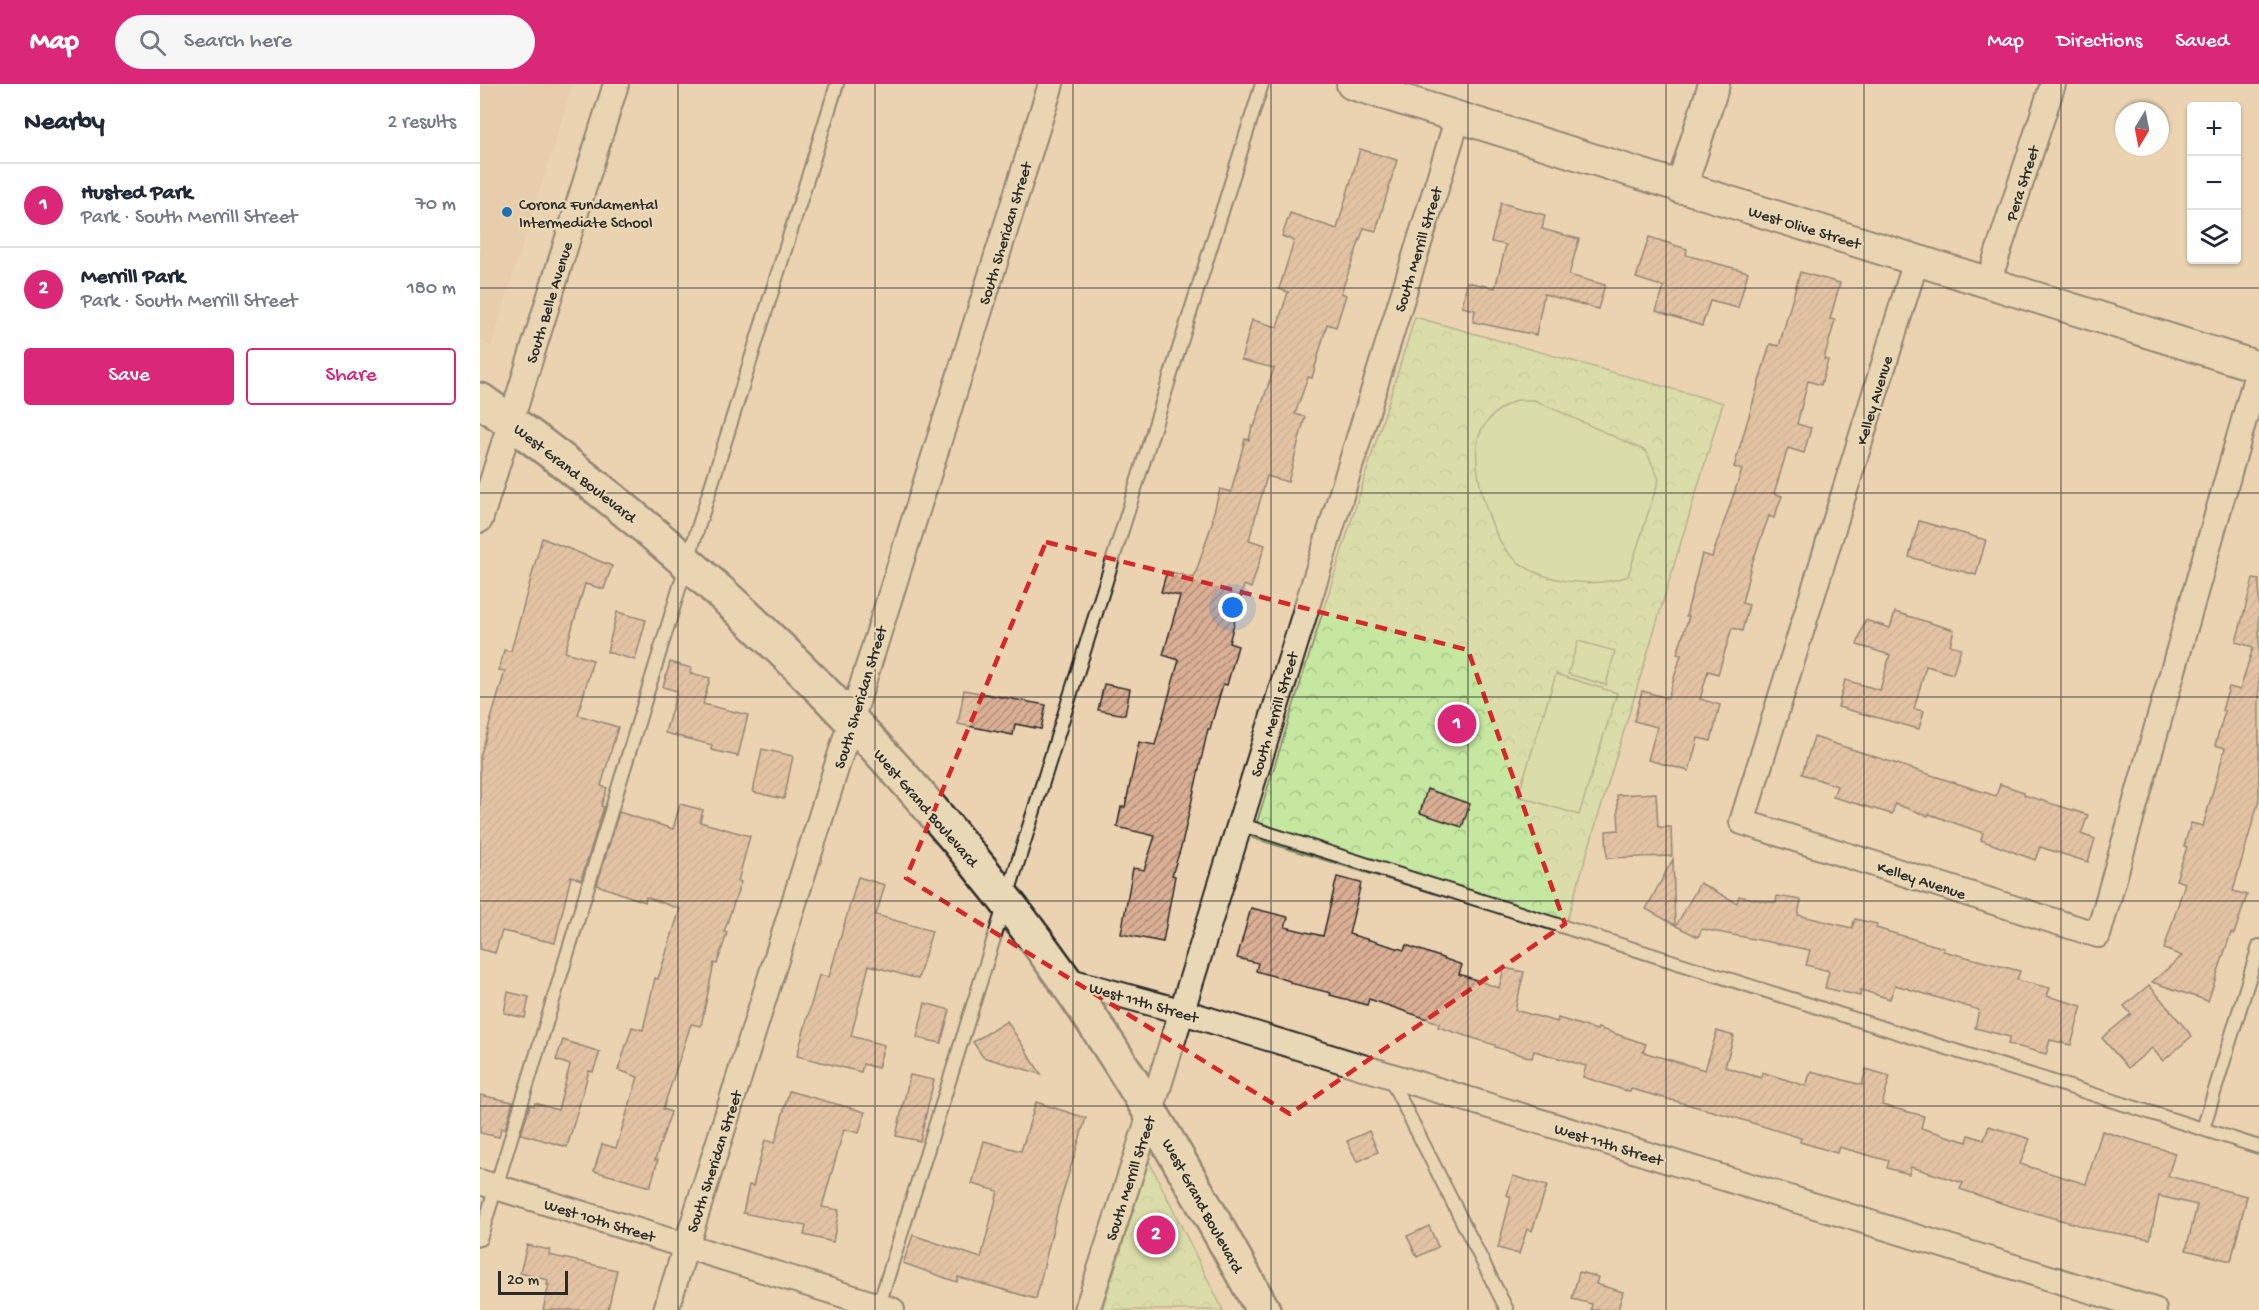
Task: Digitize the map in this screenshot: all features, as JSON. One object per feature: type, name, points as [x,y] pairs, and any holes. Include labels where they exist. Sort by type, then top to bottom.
[{"type":"main road","name":"West Grand Boulevard","points":[[480,400],[584,476],[687,563],[757,626],[909,783],[1005,901],[1063,978],[1150,1111],[1263,1310]]},
{"type":"street","name":"South Belle Avenue","points":[[480,520],[616,84]]},
{"type":"street","name":"South Sheridan Street","points":[[666,1310],[1051,84]]},
{"type":"street","name":"West Olive Street","points":[[1352,84],[2259,367]]},
{"type":"street","points":[[1681,188],[1714,84]]},
{"type":"street","name":"Pera Street","points":[[1988,283],[2054,84]]},
{"type":"street","name":"South Merrill Street","points":[[1087,1310],[1458,117]]},
{"type":"street","name":"Kelley Avenue","points":[[1916,261],[1742,822],[2098,935],[2259,367]]},
{"type":"street","name":"West 11th Street","points":[[1063,978],[1180,1011],[2154,1310]]},
{"type":"street","name":"West 10th Street","points":[[488,1185],[882,1309]]},
{"type":"lane","points":[[480,1239],[488,1185],[837,84]]},
{"type":"lane","points":[[882,1309],[1005,901],[1262,84]]},
{"type":"lane","points":[[1239,824],[2259,1147]]},
{"type":"lane","points":[[2203,1129],[2259,946]]},
{"type":"lane","points":[[1388,1075],[1508,1310]]},
{"type":"highlighted area","points":[[1046,542],[1468,650],[1565,924],[1290,1114],[906,878]]},
{"type":"shaded area","name":"Corona Fundamental Intermediate School","points":[[480,84],[573,84],[491,347],[480,340]]},
{"type":"green space","points":[[1415,317],[1723,403],[1563,933],[1252,838]]},
{"type":"green space","points":[[1517,400],[1534,400],[1646,451],[1659,479],[1628,576],[1598,582],[1566,581],[1550,577],[1522,564],[1510,555],[1502,544],[1482,494],[1478,475],[1478,441],[1482,429],[1493,415]]},
{"type":"green space","points":[[1578,641],[1615,651],[1606,685],[1568,674]]},
{"type":"green space","points":[[1556,674],[1617,693],[1579,815],[1518,796]]},
{"type":"green space","points":[[1149,1161],[1223,1310],[1102,1310]]},
{"type":"building","points":[[1360,149],[1397,160],[1376,231],[1364,228],[1341,293],[1346,295],[1336,327],[1327,324],[1312,378],[1308,377],[1295,414],[1305,417],[1288,482],[1267,476],[1249,540],[1265,545],[1251,588],[1244,585],[1229,643],[1238,646],[1227,685],[1223,684],[1210,729],[1208,729],[1182,844],[1172,875],[1175,876],[1163,942],[1121,934],[1133,868],[1144,870],[1155,836],[1117,827],[1121,807],[1125,807],[1139,742],[1155,745],[1179,660],[1163,655],[1180,596],[1161,592],[1167,571],[1194,578],[1213,520],[1220,489],[1231,492],[1245,439],[1249,440],[1252,426],[1254,427],[1274,368],[1241,360],[1252,320],[1277,327],[1288,292],[1279,289],[1294,241],[1282,236],[1290,213],[1337,229]]},
{"type":"building","points":[[1501,203],[1545,215],[1542,229],[1579,239],[1569,275],[1605,285],[1598,309],[1544,294],[1536,335],[1473,322],[1475,310],[1462,307],[1467,282],[1495,288],[1506,245],[1491,242]]},
{"type":"building","points":[[1649,237],[1687,249],[1686,255],[1748,272],[1738,308],[1710,301],[1702,326],[1656,311],[1664,287],[1636,278]]},
{"type":"building","points":[[1800,272],[1840,283],[1830,319],[1835,320],[1824,359],[1828,360],[1821,385],[1808,381],[1797,424],[1811,428],[1804,453],[1788,448],[1774,493],[1782,496],[1774,518],[1769,516],[1751,566],[1742,603],[1749,605],[1742,631],[1732,628],[1718,674],[1708,671],[1700,699],[1720,705],[1711,741],[1698,738],[1689,771],[1648,760],[1657,727],[1634,721],[1642,691],[1668,698],[1681,655],[1677,654],[1689,616],[1686,616],[1702,554],[1712,557],[1742,470],[1734,467],[1770,344],[1779,346]]},
{"type":"building","points":[[1919,521],[1986,540],[1976,575],[1909,557]]},
{"type":"building","points":[[542,538],[612,566],[604,589],[585,584],[565,652],[593,660],[578,715],[618,727],[601,786],[607,788],[601,806],[604,807],[581,880],[571,876],[555,943],[502,931],[495,953],[480,949],[480,757],[505,671],[499,670],[504,650],[511,651]]},
{"type":"building","points":[[2253,579],[2259,580],[2259,800],[2233,891],[2247,895],[2234,934],[2231,933],[2208,1001],[2152,982],[2182,956],[2164,949],[2185,883],[2176,880],[2187,847],[2184,846],[2191,823],[2203,826],[2225,748],[2215,745],[2229,687],[2240,690],[2253,647],[2236,642]]},
{"type":"building","points":[[617,612],[646,620],[635,660],[607,652]]},
{"type":"building","points":[[1895,612],[1954,630],[1950,645],[1961,648],[1953,674],[1926,666],[1914,709],[1924,711],[1919,729],[1838,707],[1845,680],[1880,690],[1890,655],[1857,645],[1865,620],[1890,628]]},
{"type":"building","points":[[670,662],[691,668],[690,673],[710,678],[703,704],[748,715],[738,756],[711,750],[712,745],[665,733],[677,691],[663,687]]},
{"type":"building","points":[[1104,684],[1130,689],[1125,715],[1098,710]]},
{"type":"building","points":[[964,690],[1046,705],[1041,729],[1015,724],[1013,735],[958,724]]},
{"type":"building","points":[[1814,737],[1996,796],[2000,784],[2024,792],[2024,795],[2088,815],[2081,834],[2095,839],[2088,862],[2040,847],[2035,860],[1981,840],[1983,833],[1929,814],[1928,816],[1895,804],[1892,814],[1833,797],[1837,786],[1802,774]]},
{"type":"building","points":[[762,749],[793,756],[784,799],[753,792]]},
{"type":"building","points":[[1427,789],[1470,804],[1462,827],[1420,813]]},
{"type":"building","points":[[1656,793],[1658,827],[1671,827],[1672,856],[1607,858],[1606,831],[1619,830],[1617,795]]},
{"type":"building","points":[[680,804],[703,810],[700,822],[750,836],[738,881],[741,882],[724,932],[727,933],[717,964],[714,963],[701,1026],[691,1024],[663,1109],[671,1112],[655,1160],[658,1160],[650,1187],[594,1171],[602,1144],[616,1148],[638,1077],[618,1070],[632,1027],[643,1030],[655,978],[658,979],[680,909],[646,897],[645,902],[597,885],[619,812],[673,829]]},
{"type":"building","points":[[1673,859],[1675,925],[1646,909]]},
{"type":"building","points":[[858,877],[885,885],[876,915],[932,931],[918,979],[869,965],[851,1036],[884,1045],[878,1068],[863,1064],[861,1072],[797,1056],[819,975],[829,977]]},
{"type":"building","points":[[1337,877],[1361,883],[1349,934],[1404,950],[1406,945],[1462,965],[1459,974],[1499,988],[1504,968],[1524,972],[1515,1010],[1557,1022],[1558,1018],[1597,1030],[1598,1028],[1646,1044],[1643,1052],[1705,1070],[1717,1031],[1734,1036],[1725,1067],[1761,1078],[1762,1072],[1806,1086],[1811,1071],[1862,1085],[1866,1069],[1890,1076],[1882,1105],[1924,1116],[1921,1128],[1967,1142],[1969,1135],[1984,1140],[1989,1126],[2030,1139],[2020,1164],[2086,1184],[2102,1131],[2175,1153],[2168,1176],[2247,1196],[2231,1261],[2186,1250],[2197,1205],[2159,1196],[2150,1239],[2096,1230],[1960,1189],[1963,1183],[1911,1167],[1909,1174],[1887,1168],[1889,1161],[1839,1147],[1837,1153],[1800,1142],[1801,1138],[1730,1116],[1631,1089],[1630,1092],[1583,1077],[1586,1066],[1534,1051],[1532,1058],[1495,1047],[1495,1045],[1438,1027],[1439,1023],[1369,999],[1367,1005],[1290,983],[1290,981],[1256,971],[1258,963],[1237,958],[1251,908],[1288,917],[1285,927],[1323,936]]},
{"type":"building","points":[[1700,883],[1737,903],[1739,896],[1776,903],[1777,896],[1801,900],[1798,915],[1852,928],[1855,919],[1877,924],[1876,928],[1944,948],[1943,951],[2020,971],[2017,980],[2050,988],[2047,996],[2082,1006],[2071,1045],[2050,1040],[2046,1054],[2008,1044],[2010,1037],[1975,1028],[1979,1010],[1895,985],[1890,999],[1861,990],[1860,996],[1825,988],[1829,971],[1806,965],[1810,950],[1702,929],[1698,937],[1676,926]]},
{"type":"building","points":[[2149,985],[2192,1036],[2163,1061],[2152,1048],[2128,1068],[2102,1038],[2131,1014],[2124,1006]]},
{"type":"building","points":[[508,992],[529,997],[525,1018],[504,1013]]},
{"type":"building","points":[[925,1003],[950,1010],[941,1043],[917,1038]]},
{"type":"building","points":[[1007,1021],[1041,1074],[983,1057],[973,1042]]},
{"type":"building","points":[[563,1040],[600,1052],[593,1072],[589,1071],[567,1147],[521,1134],[530,1105],[534,1106],[535,1103],[558,1110],[570,1065],[556,1060]]},
{"type":"building","points":[[910,1075],[934,1080],[920,1141],[896,1136]]},
{"type":"building","points":[[789,1091],[865,1112],[859,1133],[844,1129],[822,1207],[839,1210],[833,1242],[804,1235],[806,1226],[743,1213],[749,1185],[753,1186],[765,1140],[775,1143]]},
{"type":"building","points":[[480,1095],[513,1102],[505,1129],[501,1128],[499,1137],[480,1133]]},
{"type":"building","points":[[1036,1102],[1086,1118],[1058,1208],[1036,1299],[958,1277],[957,1282],[903,1263],[913,1235],[981,1258],[998,1191],[972,1184],[984,1141],[1021,1151]]},
{"type":"building","points":[[1369,1131],[1378,1152],[1357,1162],[1347,1141]]},
{"type":"building","points":[[1513,1176],[1547,1186],[1532,1231],[1527,1229],[1519,1254],[1498,1248],[1511,1197],[1507,1195]]},
{"type":"building","points":[[1429,1226],[1438,1247],[1417,1257],[1407,1236]]},
{"type":"building","points":[[527,1245],[550,1250],[549,1255],[617,1270],[608,1310],[543,1310],[549,1285],[547,1285],[548,1280],[520,1273]]},
{"type":"building","points":[[1579,1272],[1598,1277],[1596,1284],[1623,1292],[1618,1310],[1591,1310],[1592,1304],[1572,1299]]},
{"type":"place","name":"Corona Fundamental Intermediate School","points":[[507,212]]},
{"type":"place","name":"Husted Park","points":[[1457,724]]},
{"type":"place","name":"Merrill Park","points":[[1156,1235]]}]
